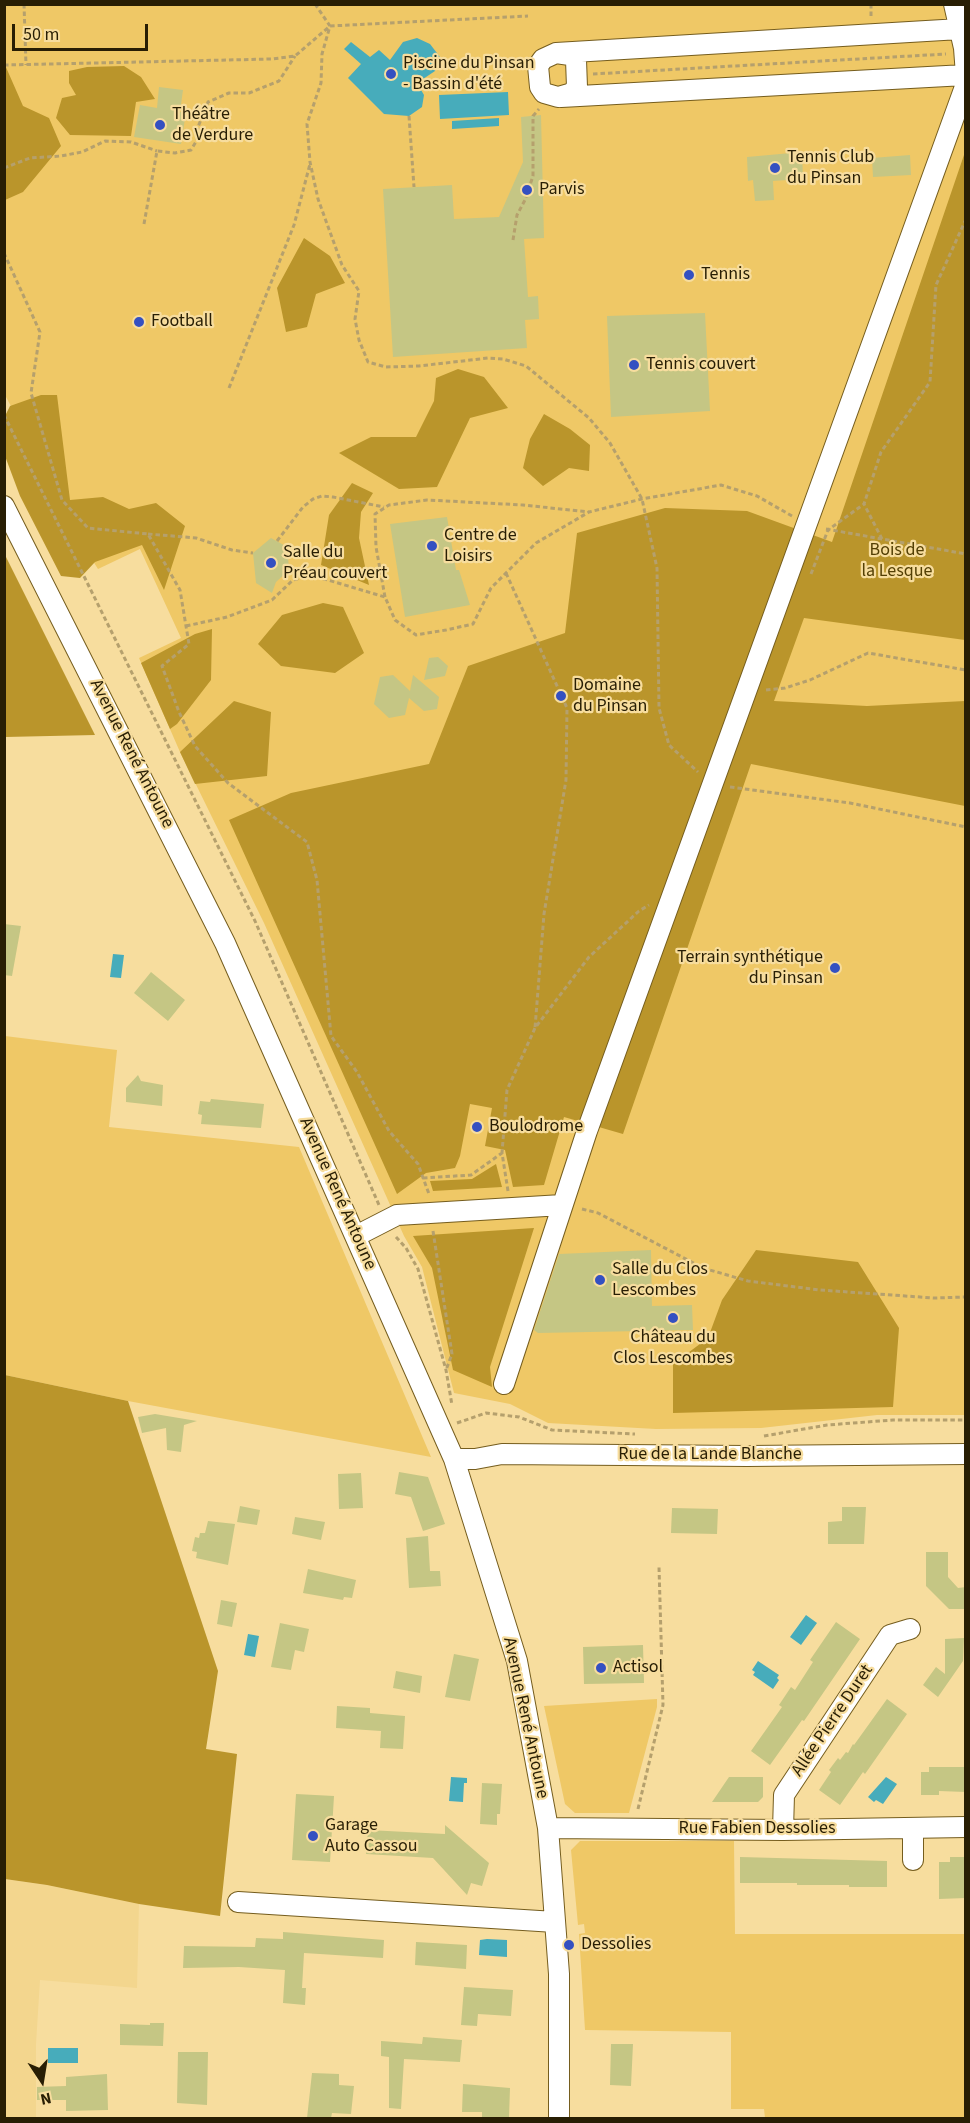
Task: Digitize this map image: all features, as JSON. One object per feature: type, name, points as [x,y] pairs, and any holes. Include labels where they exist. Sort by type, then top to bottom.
[{"type":"street","points":[[954,4],[960,28],[966,75],[555,97],[540,87],[538,66],[548,55],[556,52],[960,28]]},
{"type":"street","points":[[555,97],[573,93],[577,87],[576,60],[570,55],[556,52]]},
{"type":"street","points":[[504,1384],[586,1131],[966,84]]},
{"type":"street","name":"Avenue René Antoune","points":[[4,506],[225,944],[454,1459],[517,1661],[548,1828],[560,1974],[558,2118]]},
{"type":"street","points":[[356,1236],[397,1215],[562,1205]]},
{"type":"street","name":"Rue de la Lande Blanche","points":[[454,1459],[475,1459],[502,1454],[747,1456],[966,1454]]},
{"type":"street","name":"Allée Pierre Duret","points":[[783,1830],[784,1795],[891,1635],[910,1629]]},
{"type":"street","name":"Rue Fabien Dessolies","points":[[548,1828],[783,1830],[966,1827]]},
{"type":"street","points":[[913,1828],[913,1860]]},
{"type":"street","points":[[238,1902],[555,1922]]},
{"type":"path","points":[[24,4],[26,64]]},
{"type":"path","points":[[315,4],[330,26]]},
{"type":"path","points":[[4,168],[30,158],[82,152],[105,141],[131,142],[157,151],[175,153],[191,150],[197,140],[198,127],[208,102],[229,93],[249,93],[279,81],[295,56],[330,26],[528,16]]},
{"type":"path","points":[[330,26],[322,54],[321,83],[307,124],[310,162],[318,199],[342,265],[359,291],[355,319],[368,362],[386,367],[488,358],[503,359],[526,366],[590,418],[610,443],[642,499],[657,568],[659,708],[669,745],[713,784],[850,803],[966,827]]},
{"type":"path","points":[[577,75],[964,53]]},
{"type":"path","points":[[4,65],[272,59],[295,56]]},
{"type":"path","points":[[513,240],[517,215],[533,176],[533,116],[555,97]]},
{"type":"path","points":[[410,116],[414,187]]},
{"type":"path","points":[[144,224],[157,151]]},
{"type":"path","points":[[229,388],[294,225],[310,162]]},
{"type":"path","points":[[828,530],[864,504],[881,452],[930,382],[936,285],[966,219]]},
{"type":"path","points":[[4,253],[40,332],[31,393],[62,500],[88,528],[195,538],[232,550],[253,553]]},
{"type":"path","points":[[4,415],[255,921],[391,1232],[406,1248],[418,1269],[446,1370],[455,1424],[486,1413],[519,1417],[552,1430],[640,1435]]},
{"type":"path","points":[[277,541],[303,507],[313,499],[322,496],[386,507],[427,500],[523,505],[589,512]]},
{"type":"path","points":[[386,507],[375,514],[376,547],[385,597],[395,620],[416,635],[473,624],[491,588],[536,543],[589,512],[642,499]]},
{"type":"path","points":[[864,504],[882,540]]},
{"type":"path","points":[[148,534],[180,590],[189,644],[162,666],[179,712],[195,746],[228,783],[307,842],[316,880],[330,1036],[357,1072],[389,1131],[418,1164],[433,1204],[429,1212],[452,1354],[446,1370]]},
{"type":"path","points":[[506,573],[567,708],[566,780],[544,914],[535,1029]]},
{"type":"path","points":[[186,626],[227,617],[272,600],[293,580],[310,575],[385,597]]},
{"type":"path","points":[[760,696],[765,690],[785,688],[810,680],[868,653],[966,670]]},
{"type":"path","points":[[511,1208],[502,1153],[507,1090],[535,1029],[589,957],[639,911],[674,891]]},
{"type":"path","points":[[423,1178],[471,1175],[502,1153]]},
{"type":"path","points":[[562,1205],[598,1213],[703,1268],[748,1281],[820,1290],[934,1298],[966,1297]]},
{"type":"path","points":[[762,1436],[827,1425],[893,1420],[966,1420]]},
{"type":"path","points":[[634,1829],[663,1705],[659,1567]]},
{"type":"shaded area","points":[[5,1879],[47,1885],[139,1904],[137,1988],[40,1980],[36,2044],[36,2118],[5,2118]]},
{"type":"green space","name":"Domaine du Pinsan","points":[[4,5],[965,5],[965,1415],[877,1415],[761,1428],[656,1429],[548,1423],[510,1404],[454,1393],[422,1267],[404,1236],[264,923],[180,752],[139,658],[181,638],[140,549],[98,569],[65,517],[5,395]]},
{"type":"green space","points":[[5,65],[23,106],[49,118],[61,146],[23,192],[5,200]]},
{"type":"green space","points":[[124,66],[141,77],[155,99],[136,102],[131,136],[70,135],[56,118],[62,98],[76,95],[69,83],[69,71],[87,67]]},
{"type":"green space","name":"Bois de la Lesque","points":[[965,152],[965,640],[804,618],[774,701],[867,706],[965,701],[965,806],[751,764],[623,1134],[564,1117],[544,1185],[513,1187],[505,1150],[485,1146],[492,1108],[470,1104],[460,1156],[455,1168],[426,1173],[397,1194],[229,820],[291,793],[429,764],[468,666],[565,633],[577,533],[665,508],[747,511],[832,542]]},
{"type":"green space","points":[[304,238],[330,256],[345,283],[316,294],[307,327],[286,332],[277,288]]},
{"type":"green space","points":[[458,369],[484,377],[508,408],[470,418],[437,487],[399,489],[339,453],[371,437],[416,437],[434,401],[436,378]]},
{"type":"green space","points":[[41,395],[57,395],[70,500],[103,497],[129,509],[156,503],[185,526],[164,590],[142,545],[95,562],[80,578],[61,576],[20,496],[5,456],[5,416],[10,406]]},
{"type":"green space","points":[[544,414],[570,429],[590,445],[589,471],[569,468],[543,486],[523,468],[530,439]]},
{"type":"green space","points":[[352,483],[373,493],[361,512],[359,538],[369,585],[321,565],[329,515]]},
{"type":"green space","points":[[5,555],[95,735],[5,737]]},
{"type":"green space","points":[[323,603],[343,607],[364,653],[335,673],[281,666],[258,644],[282,615]]},
{"type":"green space","points":[[212,629],[211,680],[177,724],[170,729],[141,663],[195,634]]},
{"type":"green space","points":[[234,701],[271,712],[267,776],[195,784],[180,752]]},
{"type":"green space","points":[[5,1036],[117,1050],[109,1127],[299,1147],[431,1457],[128,1401],[5,1375]]},
{"type":"green space","points":[[496,1164],[502,1187],[433,1191],[430,1181],[472,1179]]},
{"type":"green space","points":[[534,1228],[490,1367],[492,1387],[453,1370],[432,1268],[413,1236]]},
{"type":"green space","points":[[756,1250],[858,1262],[899,1328],[893,1407],[673,1413],[673,1364],[708,1338],[722,1300]]},
{"type":"green space","points":[[5,1375],[128,1401],[218,1671],[206,1749],[237,1754],[220,1916],[139,1904],[47,1885],[5,1879]]},
{"type":"green space","points":[[657,1699],[657,1707],[629,1813],[575,1813],[565,1804],[544,1706]]},
{"type":"green space","points":[[580,1841],[734,1841],[735,1934],[965,1934],[965,2118],[765,2118],[764,2109],[731,2109],[731,2032],[585,2030],[579,1934],[585,1933],[584,1924],[578,1925],[571,1850]]},
{"type":"water","name":"Piscine du Pinsan - Bassin d'été","points":[[417,38],[430,44],[440,57],[435,71],[417,83],[424,95],[422,107],[409,116],[384,114],[348,78],[361,64],[344,49],[351,42],[370,57],[379,50],[390,60],[403,42]]},
{"type":"water","points":[[508,92],[509,115],[440,119],[439,95]]},
{"type":"water","points":[[499,118],[499,126],[452,129],[452,121]]},
{"type":"water","points":[[113,954],[124,955],[121,978],[110,977]]},
{"type":"water","points":[[806,1615],[817,1623],[801,1645],[790,1637]]},
{"type":"water","points":[[248,1634],[259,1636],[255,1657],[244,1655]]},
{"type":"water","points":[[758,1661],[779,1675],[777,1678],[779,1680],[773,1689],[753,1675],[755,1672],[752,1670]]},
{"type":"water","points":[[451,1777],[467,1778],[467,1783],[464,1783],[463,1802],[449,1801]]},
{"type":"water","points":[[886,1777],[897,1784],[883,1804],[876,1800],[874,1802],[868,1797]]},
{"type":"water","points":[[480,1940],[507,1940],[507,1957],[479,1955]]},
{"type":"water","points":[[48,2048],[78,2048],[78,2063],[48,2063]]},
{"type":"building","name":"Théâtre de Verdure","points":[[159,87],[183,90],[180,112],[186,112],[181,144],[134,137],[140,105],[157,108]]},
{"type":"building","points":[[541,115],[544,238],[524,239],[528,297],[538,296],[539,319],[525,320],[527,348],[393,357],[383,189],[452,185],[454,219],[499,217],[523,162],[521,117]]},
{"type":"building","name":"Tennis Club du Pinsan","points":[[802,152],[803,179],[773,181],[774,200],[755,201],[753,180],[748,181],[747,157]]},
{"type":"building","points":[[910,155],[911,175],[873,177],[872,158]]},
{"type":"building","points":[[705,313],[710,411],[611,417],[607,316]]},
{"type":"building","name":"Centre de Loisirs","points":[[447,517],[456,570],[459,570],[470,605],[405,617],[390,524]]},
{"type":"building","name":"Salle du Préau couvert","points":[[271,538],[291,549],[288,556],[289,570],[276,582],[272,593],[256,583],[253,553]]},
{"type":"building","points":[[438,657],[448,666],[445,676],[424,680],[429,658]]},
{"type":"building","points":[[393,675],[410,691],[413,675],[439,697],[437,709],[424,711],[409,698],[405,715],[389,718],[374,704],[380,677]]},
{"type":"building","points":[[4,924],[21,926],[12,976],[4,975]]},
{"type":"building","points":[[151,972],[185,1000],[168,1021],[134,993]]},
{"type":"building","points":[[138,1075],[141,1081],[163,1085],[162,1106],[126,1102],[126,1088]]},
{"type":"building","points":[[211,1099],[264,1104],[261,1128],[201,1124],[202,1115],[198,1114],[200,1101],[210,1102]]},
{"type":"building","name":"Salle du Clos Lescombes","points":[[651,1250],[652,1306],[692,1305],[693,1330],[538,1333],[534,1330],[559,1254]]},
{"type":"building","points":[[155,1414],[197,1421],[184,1425],[181,1452],[167,1450],[166,1428],[142,1433],[138,1417]]},
{"type":"building","points":[[399,1472],[428,1477],[445,1524],[423,1531],[411,1497],[395,1494]]},
{"type":"building","points":[[361,1473],[363,1508],[339,1509],[338,1474]]},
{"type":"building","points":[[240,1506],[260,1510],[257,1525],[237,1522]]},
{"type":"building","points":[[842,1507],[866,1507],[864,1544],[828,1544],[828,1522],[842,1521]]},
{"type":"building","points":[[672,1508],[718,1509],[717,1534],[671,1533]]},
{"type":"building","points":[[295,1517],[325,1522],[321,1540],[292,1534]]},
{"type":"building","points":[[208,1521],[235,1524],[228,1565],[196,1558],[197,1552],[192,1551],[195,1537],[199,1538],[200,1533],[205,1533]]},
{"type":"building","points":[[428,1536],[430,1571],[440,1571],[441,1586],[409,1588],[406,1538]]},
{"type":"building","points":[[926,1552],[948,1552],[948,1577],[958,1588],[966,1587],[966,1609],[949,1609],[926,1586]]},
{"type":"building","points":[[308,1569],[356,1580],[352,1598],[344,1597],[343,1600],[303,1593]]},
{"type":"building","points":[[221,1600],[237,1603],[232,1627],[217,1624]]},
{"type":"building","points":[[836,1622],[860,1639],[804,1721],[802,1720],[770,1765],[751,1751],[782,1707],[779,1705],[791,1687],[795,1690],[813,1662],[810,1660]]},
{"type":"building","points":[[280,1623],[309,1629],[304,1652],[295,1650],[291,1670],[271,1667]]},
{"type":"building","points":[[964,1638],[963,1661],[938,1697],[923,1685],[936,1667],[945,1674],[945,1639]]},
{"type":"building","points":[[643,1645],[644,1683],[584,1684],[583,1647]]},
{"type":"building","points":[[454,1654],[479,1659],[470,1701],[445,1697]]},
{"type":"building","points":[[396,1671],[422,1676],[420,1693],[393,1688]]},
{"type":"building","points":[[887,1699],[907,1714],[840,1805],[819,1790],[831,1772],[829,1770],[838,1758],[840,1760],[846,1752],[848,1753]]},
{"type":"building","points":[[337,1706],[370,1708],[370,1713],[405,1716],[403,1749],[380,1748],[381,1731],[336,1728]]},
{"type":"building","points":[[929,1767],[966,1767],[966,1792],[939,1791],[939,1795],[921,1795],[921,1772],[929,1772]]},
{"type":"building","points":[[729,1777],[763,1777],[763,1797],[758,1802],[712,1802]]},
{"type":"building","points":[[482,1783],[502,1784],[497,1825],[480,1824]]},
{"type":"building","points":[[296,1794],[334,1796],[330,1862],[292,1860]]},
{"type":"building","points":[[445,1825],[489,1863],[482,1886],[471,1883],[467,1895],[433,1858],[366,1854],[368,1830],[445,1834]]},
{"type":"building","points":[[740,1857],[887,1861],[887,1887],[740,1883]]},
{"type":"building","points":[[950,1857],[966,1857],[966,1898],[939,1899],[939,1862],[950,1862]]},
{"type":"building","points":[[283,1932],[384,1940],[383,1958],[304,1953],[302,1988],[306,1988],[305,2005],[283,2003],[285,1970],[239,1967],[183,1968],[184,1946],[255,1947],[256,1938],[283,1939]]},
{"type":"building","points":[[416,1942],[467,1945],[466,1969],[415,1965]]},
{"type":"building","points":[[464,1987],[513,1990],[511,2016],[478,2014],[477,2026],[461,2025]]},
{"type":"building","points":[[150,2023],[164,2023],[163,2046],[120,2045],[120,2024],[150,2025]]},
{"type":"building","points":[[423,2037],[462,2040],[460,2062],[404,2059],[401,2109],[389,2108],[389,2057],[381,2056],[381,2041],[422,2044]]},
{"type":"building","points":[[611,2044],[633,2044],[631,2086],[610,2085]]},
{"type":"building","points":[[178,2052],[208,2052],[207,2105],[177,2103]]},
{"type":"building","points":[[312,2073],[339,2074],[339,2085],[354,2086],[351,2114],[332,2113],[331,2118],[307,2118]]},
{"type":"building","points":[[107,2074],[108,2110],[66,2111],[66,2100],[37,2100],[37,2087],[66,2086],[66,2077]]},
{"type":"building","points":[[463,2084],[510,2088],[509,2118],[482,2118],[482,2112],[462,2112]]},
{"type":"place","name":"Piscine du Pinsan - Bassin d'été","points":[[391,74]]},
{"type":"place","name":"Théâtre de Verdure","points":[[160,125]]},
{"type":"place","name":"Tennis Club du Pinsan","points":[[775,168]]},
{"type":"place","name":"Parvis","points":[[527,190]]},
{"type":"place","name":"Tennis","points":[[689,275]]},
{"type":"place","name":"Football","points":[[139,322]]},
{"type":"place","name":"Tennis couvert","points":[[634,365]]},
{"type":"place","name":"Centre de Loisirs","points":[[432,546]]},
{"type":"place","name":"Salle du Préau couvert","points":[[271,563]]},
{"type":"place","name":"Domaine du Pinsan","points":[[561,696]]},
{"type":"place","name":"Terrain synthétique du Pinsan","points":[[835,968]]},
{"type":"place","name":"Boulodrome","points":[[477,1127]]},
{"type":"place","name":"Salle du Clos Lescombes","points":[[600,1280]]},
{"type":"place","name":"Château du Clos Lescombes","points":[[673,1318]]},
{"type":"place","name":"Actisol","points":[[601,1668]]},
{"type":"place","name":"Garage Auto Cassou","points":[[313,1836]]},
{"type":"place","name":"Dessolies","points":[[569,1945]]}]
